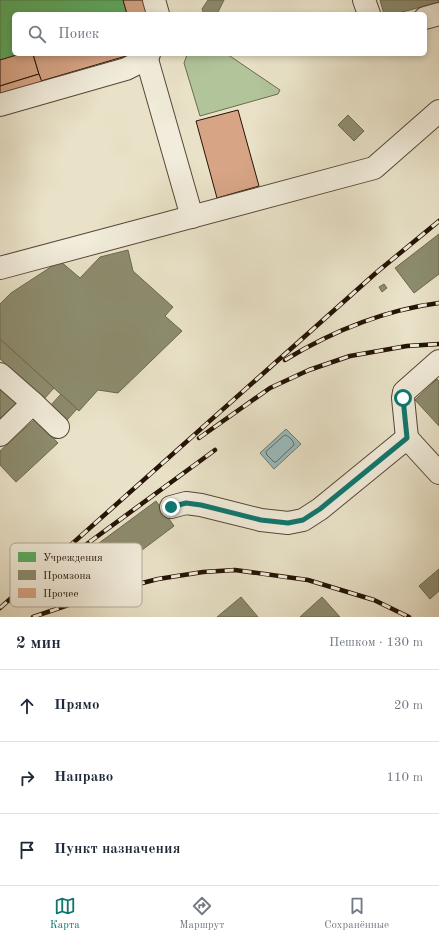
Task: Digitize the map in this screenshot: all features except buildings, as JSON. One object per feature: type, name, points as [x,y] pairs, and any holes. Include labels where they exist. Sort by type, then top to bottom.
[{"type":"lane","points":[[154,0],[157,12]]},
{"type":"lane","points":[[364,0],[368,12]]},
{"type":"lane","points":[[427,17],[439,14]]},
{"type":"lane","points":[[0,105],[126,68],[138,63],[146,56]]},
{"type":"lane","points":[[147,56],[192,217]]},
{"type":"lane","points":[[0,268],[374,168],[439,111]]},
{"type":"lane","points":[[439,361],[404,392],[407,438],[439,473]]},
{"type":"lane","points":[[0,374],[58,427]]},
{"type":"lane","points":[[0,436],[33,403]]},
{"type":"lane","points":[[171,507],[186,503],[201,505],[261,520],[288,523],[303,520],[320,509],[407,438]]},
{"type":"green space","points":[[187,56],[230,56],[280,90],[278,94],[200,116],[184,63]]},
{"type":"water","points":[[286,429],[301,444],[274,469],[260,453]]},
{"type":"railway","points":[[73,543],[377,272],[439,221]]},
{"type":"railway","points":[[285,360],[321,340],[359,324],[399,311],[439,303]]},
{"type":"railway","points":[[199,438],[270,388],[309,370],[350,356],[407,346],[439,344]]},
{"type":"railway","points":[[88,543],[215,450]]},
{"type":"railway","points":[[142,583],[203,572],[235,570],[308,580],[374,600],[409,617]]},
{"type":"railway","points":[[0,608],[10,599]]},
{"type":"railway","points":[[33,617],[63,607]]},
{"type":"route","points":[[171,507],[186,503],[201,505],[261,520],[288,523],[303,520],[320,509],[407,438],[403,398]]}]
